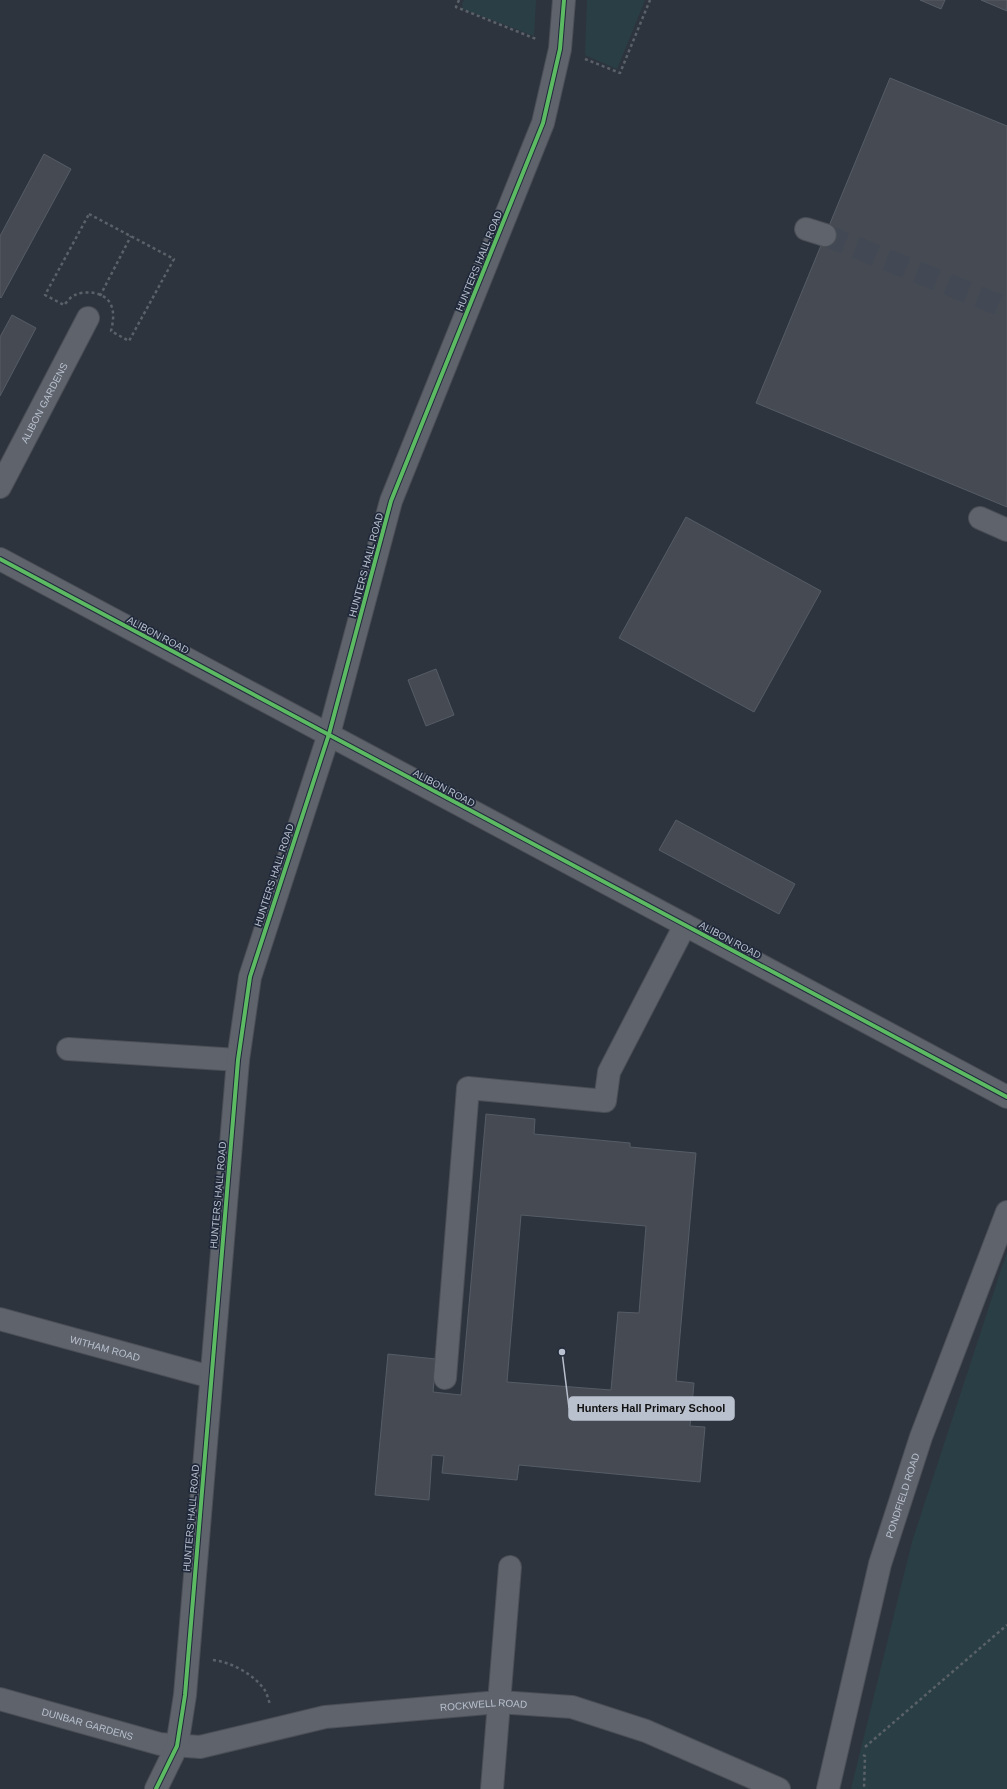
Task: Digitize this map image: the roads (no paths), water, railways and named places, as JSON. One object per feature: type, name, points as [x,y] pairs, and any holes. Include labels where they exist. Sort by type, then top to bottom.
[{"type":"street","name":"HUNTERS HALL ROAD","points":[[156,1789],[177,1746],[185,1695],[238,1060],[250,978],[329,734],[391,501],[543,123],[560,49],[564,0]]},
{"type":"street","name":"ALIBON GARDENS","points":[[0,487],[88,318]]},
{"type":"street","points":[[980,518],[1007,530]]},
{"type":"street","name":"ALIBON ROAD","points":[[0,559],[1007,1097]]},
{"type":"street","points":[[445,1378],[468,1088],[605,1101],[609,1072],[685,925]]},
{"type":"street","points":[[68,1049],[238,1060]]},
{"type":"street","name":"PONDFIELD ROAD","points":[[828,1789],[880,1564],[921,1437],[1007,1212]]},
{"type":"street","name":"WITHAM ROAD","points":[[0,1319],[211,1377]]},
{"type":"street","points":[[492,1789],[510,1567]]},
{"type":"street","name":"DUNBAR GARDENS","points":[[0,1699],[152,1742],[177,1746]]},
{"type":"street","name":"ROCKWELL ROAD","points":[[177,1746],[200,1747],[325,1716],[498,1702],[572,1707],[646,1731],[779,1789]]},
{"type":"tunnel","points":[[825,235],[1007,308]]},
{"type":"place","name":"Hunters Hall Primary School","points":[[562,1352]]}]
